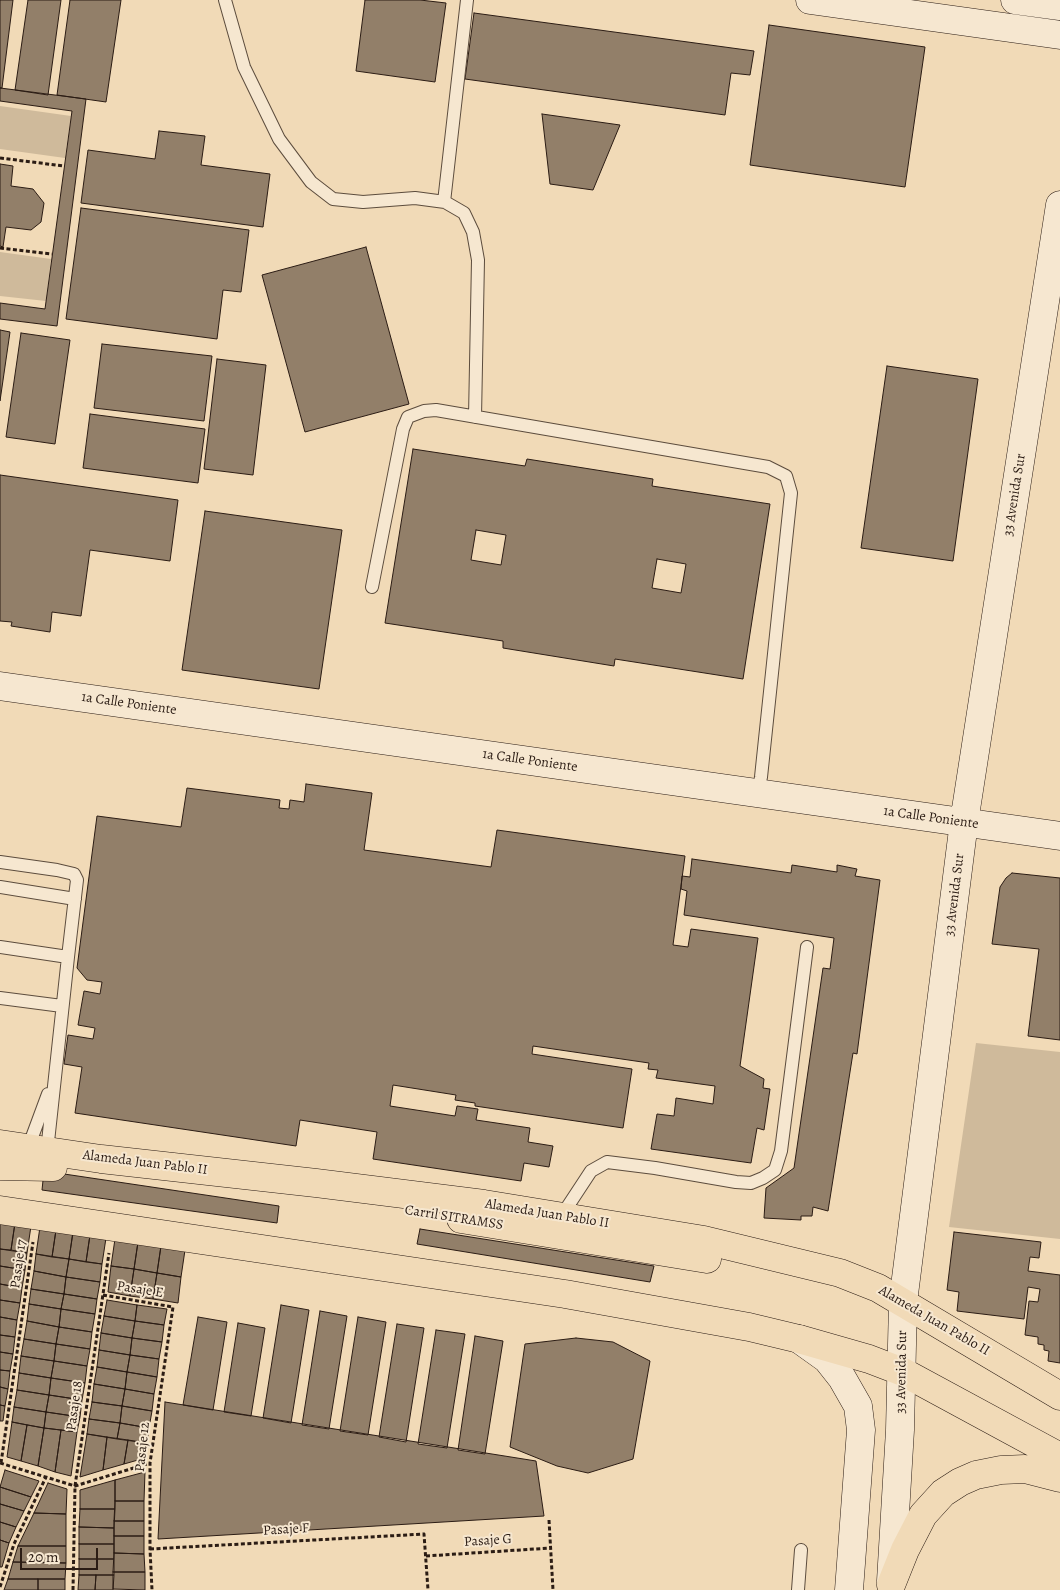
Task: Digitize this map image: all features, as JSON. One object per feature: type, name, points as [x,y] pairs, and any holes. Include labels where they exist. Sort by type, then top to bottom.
[{"type":"main road","name":"Alameda Juan Pablo II","points":[[0,1144],[101,1159],[425,1196],[558,1215],[704,1240],[840,1273],[878,1288],[1060,1396]]},
{"type":"main road","name":"Carril SITRAMSS","points":[[0,1166],[48,1166],[136,1175],[419,1212],[811,1276],[903,1302]]},
{"type":"main road","points":[[0,1193],[50,1205],[394,1251],[688,1298],[836,1333],[862,1345],[869,1359]]},
{"type":"main road","points":[[0,1210],[565,1294],[749,1327],[869,1359],[903,1372],[1060,1458]]},
{"type":"main road","points":[[890,1587],[922,1515],[943,1493],[976,1475],[1001,1470],[1025,1469],[1060,1478]]},
{"type":"street","points":[[810,0],[1060,35]]},
{"type":"street","points":[[1015,0],[1060,6]]},
{"type":"street","name":"33 Avenida Sur","points":[[890,1587],[903,1372],[903,1302],[964,822],[1060,205]]},
{"type":"street","name":"1a Calle Poniente","points":[[0,686],[1060,836]]},
{"type":"street","points":[[799,1339],[827,1360],[842,1378],[858,1406],[861,1430],[849,1590]]},
{"type":"lane","points":[[225,0],[244,67],[279,139],[311,182],[333,199],[363,202],[415,198],[444,202],[464,213],[473,232],[478,260],[475,416]]},
{"type":"lane","points":[[444,202],[467,0]]},
{"type":"lane","points":[[372,587],[402,429],[408,417],[424,411],[436,410],[475,416],[768,467],[786,476],[791,492],[758,793]]},
{"type":"lane","points":[[0,862],[58,870],[74,874],[77,880],[55,1076],[37,1150]]},
{"type":"lane","points":[[0,888],[74,898]]},
{"type":"lane","points":[[0,947],[68,957]]},
{"type":"lane","points":[[558,1215],[566,1209],[591,1171],[607,1162],[751,1183],[775,1170],[781,1152],[807,947]]},
{"type":"lane","points":[[0,998],[62,1006]]},
{"type":"lane","points":[[37,1150],[55,1076]]},
{"type":"lane","points":[[798,1590],[801,1550]]},
{"type":"path","points":[[0,158],[64,166]]},
{"type":"path","points":[[0,248],[52,254]]},
{"type":"path","name":"Pasaje 17","points":[[1,1463],[37,1216]]},
{"type":"path","name":"Pasaje 18","points":[[73,1590],[74,1486],[112,1227]]},
{"type":"path","name":"Pasaje E","points":[[103,1295],[173,1307]]},
{"type":"path","name":"Pasaje 12","points":[[152,1590],[150,1463],[173,1307]]},
{"type":"path","points":[[1,1463],[74,1486],[150,1463]]},
{"type":"path","points":[[0,1587],[14,1544],[46,1477]]},
{"type":"path","points":[[549,1520],[554,1590]]},
{"type":"path","name":"Pasaje F","points":[[150,1549],[424,1534],[426,1556]]},
{"type":"path","name":"Pasaje G","points":[[426,1556],[551,1548]]},
{"type":"path","points":[[426,1556],[428,1590]]},
{"type":"shaded area","points":[[0,106],[71,116],[65,158],[0,149]]},
{"type":"shaded area","points":[[0,252],[51,259],[46,301],[0,296]]},
{"type":"shaded area","points":[[976,1043],[1060,1052],[1060,1239],[949,1227]]},
{"type":"building","points":[[0,0],[13,0],[2,88],[0,88]]},
{"type":"building","points":[[28,0],[61,0],[48,95],[15,90]]},
{"type":"building","points":[[70,0],[121,0],[106,102],[57,95]]},
{"type":"building","points":[[365,0],[420,0],[446,3],[435,82],[356,71]]},
{"type":"building","points":[[474,13],[754,51],[750,75],[731,73],[725,115],[465,79]]},
{"type":"building","points":[[769,25],[925,47],[905,187],[750,165]]},
{"type":"building","points":[[0,88],[86,99],[57,326],[0,319],[0,303],[45,309],[72,111],[0,101]]},
{"type":"building","points":[[542,114],[620,125],[593,190],[550,184]]},
{"type":"building","points":[[159,131],[205,136],[201,165],[270,174],[263,227],[81,203],[88,150],[155,159]]},
{"type":"building","points":[[0,164],[13,166],[11,186],[33,189],[44,203],[41,222],[31,230],[6,227],[3,247],[0,246]]},
{"type":"building","points":[[81,208],[249,230],[241,292],[223,290],[217,339],[66,319]]},
{"type":"building","points":[[366,247],[409,404],[305,432],[262,275]]},
{"type":"building","points":[[0,330],[10,332],[0,401]]},
{"type":"building","points":[[21,333],[70,340],[55,444],[6,437]]},
{"type":"building","points":[[102,344],[212,356],[204,421],[94,408]]},
{"type":"building","points":[[217,359],[266,365],[253,475],[204,469]]},
{"type":"building","points":[[887,366],[978,379],[953,561],[861,548]]},
{"type":"building","points":[[90,414],[205,429],[198,483],[83,468]]},
{"type":"building","points":[[413,449],[525,466],[527,459],[653,479],[652,486],[770,504],[743,679],[615,659],[614,666],[503,648],[503,641],[385,623]],"holes":[[[476,530],[506,535],[501,565],[471,560]],[[657,559],[686,564],[681,593],[652,588]]]},
{"type":"building","points":[[0,475],[178,500],[170,561],[90,550],[81,616],[52,612],[50,632],[11,626],[12,622],[0,621]]},
{"type":"building","points":[[205,511],[342,530],[319,689],[182,670]]},
{"type":"building","points":[[306,784],[372,793],[364,850],[491,867],[497,830],[685,856],[673,945],[688,947],[691,929],[758,938],[740,1066],[764,1079],[763,1088],[770,1089],[764,1130],[757,1128],[751,1163],[651,1149],[657,1114],[674,1116],[676,1098],[713,1104],[715,1086],[656,1078],[658,1070],[648,1069],[649,1063],[533,1046],[532,1054],[632,1069],[623,1128],[475,1106],[475,1103],[455,1100],[456,1095],[393,1085],[390,1106],[455,1116],[457,1106],[478,1109],[476,1120],[530,1128],[528,1142],[553,1146],[549,1167],[524,1163],[521,1181],[373,1159],[377,1132],[300,1120],[296,1146],[75,1113],[82,1067],[64,1064],[68,1035],[93,1039],[95,1028],[78,1025],[84,991],[100,994],[102,982],[87,980],[77,968],[97,816],[181,827],[187,788],[280,800],[279,808],[289,809],[290,800],[304,802]]},
{"type":"building","points":[[692,859],[791,873],[792,865],[837,872],[837,865],[857,869],[855,876],[880,880],[857,1054],[853,1053],[828,1211],[813,1207],[812,1216],[801,1216],[801,1220],[764,1218],[766,1188],[794,1168],[823,968],[830,969],[834,938],[684,915],[687,891],[681,889],[682,876],[690,877]]},
{"type":"building","points":[[1012,873],[1060,878],[1060,1040],[1028,1036],[1039,949],[992,944],[1000,887]]},
{"type":"building","points":[[44,1171],[279,1206],[277,1223],[42,1190]]},
{"type":"building","points":[[0,1221],[15,1223],[11,1250],[0,1249]]},
{"type":"building","points":[[15,1223],[31,1226],[27,1253],[11,1250]]},
{"type":"building","points":[[40,1227],[56,1230],[52,1257],[36,1254]]},
{"type":"building","points":[[420,1229],[654,1266],[650,1282],[417,1244]]},
{"type":"building","points":[[56,1230],[73,1232],[69,1259],[52,1257]]},
{"type":"building","points":[[73,1232],[90,1235],[86,1262],[69,1259]]},
{"type":"building","points":[[954,1232],[1041,1242],[1039,1258],[1030,1257],[1028,1271],[1060,1275],[1060,1363],[1048,1361],[1049,1351],[1044,1350],[1044,1345],[1038,1344],[1038,1337],[1025,1335],[1029,1301],[1038,1302],[1040,1289],[1028,1287],[1024,1319],[957,1311],[959,1292],[947,1290]]},
{"type":"building","points":[[90,1235],[106,1238],[102,1264],[86,1262]]},
{"type":"building","points":[[115,1239],[138,1242],[134,1269],[111,1266]]},
{"type":"building","points":[[138,1242],[161,1246],[157,1273],[134,1269]]},
{"type":"building","points":[[161,1246],[185,1250],[181,1277],[157,1273]]},
{"type":"building","points":[[0,1249],[27,1253],[25,1270],[0,1266]]},
{"type":"building","points":[[36,1254],[69,1259],[66,1277],[34,1271]]},
{"type":"building","points":[[69,1259],[102,1264],[100,1282],[66,1277]]},
{"type":"building","points":[[0,1266],[25,1270],[22,1288],[0,1284]]},
{"type":"building","points":[[111,1266],[134,1269],[130,1296],[108,1292]]},
{"type":"building","points":[[134,1269],[157,1273],[153,1299],[130,1296]]},
{"type":"building","points":[[34,1271],[66,1277],[64,1294],[31,1289]]},
{"type":"building","points":[[157,1273],[181,1277],[178,1303],[153,1299]]},
{"type":"building","points":[[66,1277],[100,1282],[97,1299],[64,1294]]},
{"type":"building","points":[[0,1284],[22,1288],[20,1303],[0,1300]]},
{"type":"building","points":[[31,1289],[64,1294],[61,1309],[29,1304]]},
{"type":"building","points":[[64,1294],[97,1299],[95,1314],[61,1309]]},
{"type":"building","points":[[0,1300],[20,1303],[17,1320],[0,1317]]},
{"type":"building","points":[[107,1300],[137,1305],[135,1321],[104,1316]]},
{"type":"building","points":[[29,1304],[61,1309],[59,1327],[27,1321]]},
{"type":"building","points":[[137,1305],[167,1309],[164,1325],[135,1321]]},
{"type":"building","points":[[281,1305],[309,1310],[291,1423],[263,1418]]},
{"type":"building","points":[[61,1309],[95,1314],[92,1332],[59,1327]]},
{"type":"building","points":[[320,1311],[347,1316],[329,1429],[302,1425]]},
{"type":"building","points":[[104,1316],[135,1321],[132,1338],[101,1333]]},
{"type":"building","points":[[0,1317],[17,1320],[15,1337],[0,1335]]},
{"type":"building","points":[[198,1317],[227,1322],[213,1410],[183,1405]]},
{"type":"building","points":[[358,1317],[386,1322],[368,1435],[340,1431]]},
{"type":"building","points":[[27,1321],[59,1327],[56,1344],[24,1339]]},
{"type":"building","points":[[135,1321],[164,1325],[162,1342],[132,1338]]},
{"type":"building","points":[[238,1323],[265,1328],[251,1416],[224,1412]]},
{"type":"building","points":[[397,1324],[424,1328],[406,1442],[379,1437]]},
{"type":"building","points":[[59,1327],[92,1332],[90,1349],[56,1344]]},
{"type":"building","points":[[436,1330],[465,1334],[447,1448],[418,1444]]},
{"type":"building","points":[[101,1333],[132,1338],[130,1355],[99,1350]]},
{"type":"building","points":[[0,1335],[15,1337],[13,1354],[0,1352]]},
{"type":"building","points":[[475,1336],[503,1341],[485,1454],[458,1450]]},
{"type":"building","points":[[132,1338],[162,1342],[159,1359],[130,1355]]},
{"type":"building","points":[[576,1338],[613,1342],[650,1361],[633,1459],[588,1473],[557,1466],[510,1447],[525,1344]]},
{"type":"building","points":[[24,1339],[56,1344],[54,1361],[21,1356]]},
{"type":"building","points":[[56,1344],[90,1349],[87,1366],[54,1361]]},
{"type":"building","points":[[99,1350],[130,1355],[127,1372],[97,1367]]},
{"type":"building","points":[[0,1352],[13,1354],[10,1371],[0,1370]]},
{"type":"building","points":[[130,1355],[159,1359],[157,1377],[127,1372]]},
{"type":"building","points":[[21,1356],[54,1361],[51,1378],[19,1373]]},
{"type":"building","points":[[54,1361],[87,1366],[85,1383],[51,1378]]},
{"type":"building","points":[[97,1367],[127,1372],[125,1389],[94,1384]]},
{"type":"building","points":[[0,1370],[10,1371],[8,1389],[0,1387]]},
{"type":"building","points":[[127,1372],[157,1377],[154,1394],[125,1389]]},
{"type":"building","points":[[19,1373],[51,1378],[49,1395],[17,1390]]},
{"type":"building","points":[[51,1378],[85,1383],[82,1400],[49,1395]]},
{"type":"building","points":[[94,1384],[125,1389],[122,1406],[92,1402]]},
{"type":"building","points":[[0,1387],[8,1389],[5,1406],[0,1405]]},
{"type":"building","points":[[125,1389],[154,1394],[152,1411],[122,1406]]},
{"type":"building","points":[[17,1390],[49,1395],[46,1412],[14,1407]]},
{"type":"building","points":[[49,1395],[82,1400],[80,1417],[46,1412]]},
{"type":"building","points":[[92,1402],[122,1406],[120,1423],[89,1419]]},
{"type":"building","points":[[165,1402],[536,1461],[544,1516],[158,1539]]},
{"type":"building","points":[[0,1405],[5,1406],[3,1421],[0,1421]]},
{"type":"building","points":[[122,1406],[152,1411],[149,1428],[120,1423]]},
{"type":"building","points":[[14,1407],[46,1412],[44,1428],[12,1422]]},
{"type":"building","points":[[46,1412],[80,1417],[77,1432],[44,1428]]},
{"type":"building","points":[[89,1419],[120,1423],[117,1439],[87,1434]]},
{"type":"building","points":[[12,1422],[27,1425],[21,1461],[7,1457]]},
{"type":"building","points":[[120,1423],[149,1428],[147,1443],[117,1439]]},
{"type":"building","points":[[27,1425],[44,1428],[38,1466],[21,1461]]},
{"type":"building","points":[[44,1428],[61,1430],[55,1472],[38,1466]]},
{"type":"building","points":[[61,1430],[77,1432],[71,1476],[55,1472]]},
{"type":"building","points":[[87,1434],[107,1437],[103,1470],[80,1477]]},
{"type":"building","points":[[107,1437],[128,1440],[124,1464],[103,1470]]},
{"type":"building","points":[[128,1440],[147,1443],[145,1458],[124,1464]]},
{"type":"building","points":[[5,1470],[39,1481],[31,1497],[0,1487]]},
{"type":"building","points":[[145,1472],[144,1501],[115,1501],[115,1480]]},
{"type":"building","points":[[115,1480],[115,1509],[80,1509],[80,1490]]},
{"type":"building","points":[[48,1483],[67,1489],[66,1514],[34,1513]]},
{"type":"building","points":[[0,1487],[31,1497],[24,1511],[0,1504]]},
{"type":"building","points":[[115,1501],[144,1501],[144,1521],[114,1521]]},
{"type":"building","points":[[0,1504],[24,1511],[16,1527],[0,1522]]},
{"type":"building","points":[[80,1509],[115,1509],[114,1528],[79,1527]]},
{"type":"building","points":[[34,1513],[66,1514],[66,1546],[18,1546]]},
{"type":"building","points":[[114,1521],[144,1521],[144,1536],[114,1536]]},
{"type":"building","points":[[0,1522],[16,1527],[9,1543],[0,1540]]},
{"type":"building","points":[[79,1527],[114,1528],[114,1544],[79,1544]]},
{"type":"building","points":[[114,1536],[144,1536],[144,1554],[114,1553]]},
{"type":"building","points":[[0,1540],[9,1543],[2,1567],[0,1567]]},
{"type":"building","points":[[79,1544],[114,1544],[114,1559],[79,1559]]},
{"type":"building","points":[[18,1546],[66,1546],[66,1563],[13,1562]]},
{"type":"building","points":[[114,1553],[144,1554],[145,1572],[113,1572]]},
{"type":"building","points":[[79,1559],[114,1559],[114,1575],[79,1575]]},
{"type":"building","points":[[13,1562],[66,1563],[65,1579],[8,1579]]},
{"type":"building","points":[[113,1572],[145,1572],[145,1590],[113,1589]]},
{"type":"building","points":[[79,1575],[96,1575],[95,1590],[78,1590]]},
{"type":"building","points":[[96,1575],[114,1575],[113,1590],[95,1590]]},
{"type":"building","points":[[8,1579],[38,1579],[38,1590],[4,1590]]},
{"type":"building","points":[[38,1579],[65,1579],[65,1590],[38,1590]]}]
